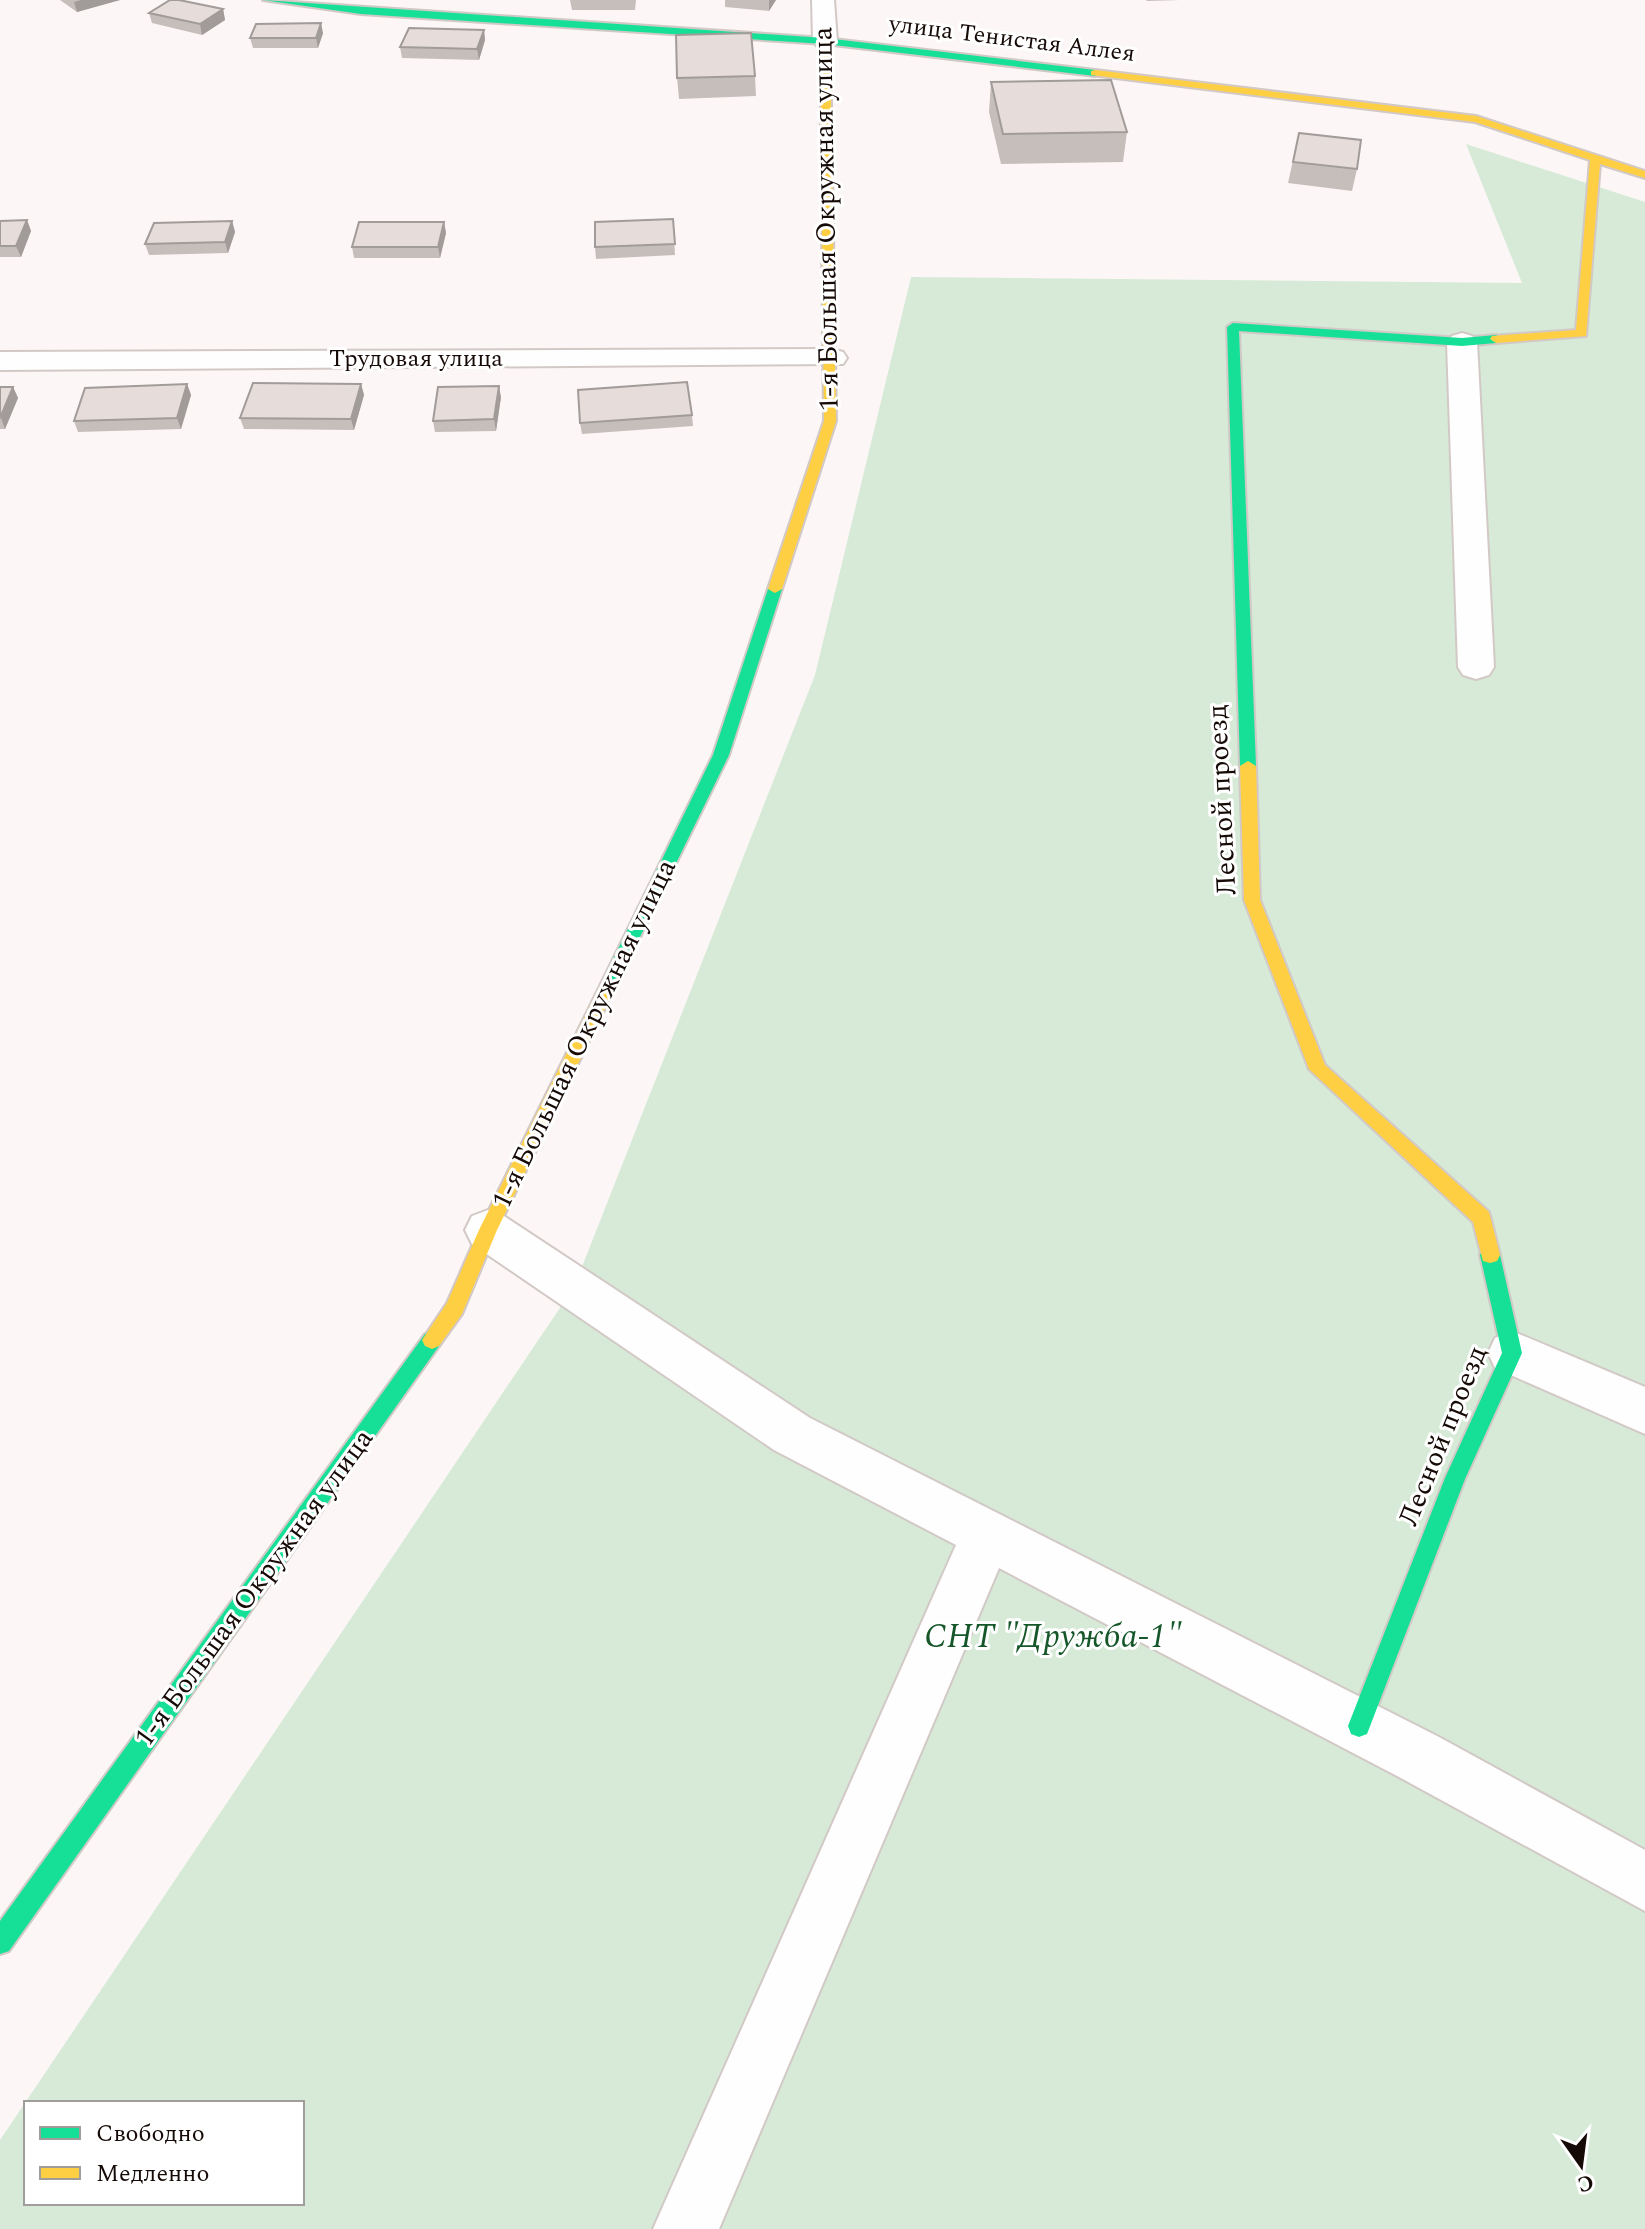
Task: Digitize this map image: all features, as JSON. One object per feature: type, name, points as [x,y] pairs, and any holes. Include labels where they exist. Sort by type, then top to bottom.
[{"type":"street","name":"улица Тенистая Аллея","points":[[268,0],[825,41],[1476,119],[1645,175]]},
{"type":"street","name":"1-я Большая Окружная улица","points":[[0,1942],[455,1308],[488,1230],[721,755],[830,421],[832,358],[823,0]]},
{"type":"street","name":"Лесной проезд","points":[[1359,1726],[1455,1478],[1512,1353],[1482,1218],[1318,1069],[1252,900],[1233,327],[1462,342],[1582,333],[1595,158]]},
{"type":"street","points":[[1462,342],[1476,667]]},
{"type":"street","name":"Трудовая улица","points":[[0,361],[832,358]]},
{"type":"street","points":[[488,1230],[792,1434],[1359,1726],[1645,1882]]},
{"type":"street","points":[[1512,1353],[1645,1411]]},
{"type":"street","points":[[686,2229],[987,1534]]},
{"type":"green space","name":"СНТ \"Дружба-1\"","points":[[1466,144],[1645,202],[1645,2229],[0,2229],[0,2140],[24,2104],[24,2205],[304,2205],[304,2101],[26,2101],[574,1287],[815,675],[911,277],[1522,283]]},
{"type":"building","points":[[170,0],[223,9],[200,24],[149,13]]},
{"type":"building","points":[[321,23],[316,38],[250,38],[256,24]]},
{"type":"building","points":[[409,28],[484,30],[477,49],[400,47]]},
{"type":"building","points":[[751,33],[755,76],[677,78],[676,35]]},
{"type":"building","points":[[1111,80],[1127,132],[1003,134],[991,82]]},
{"type":"building","points":[[1299,133],[1361,140],[1357,169],[1293,162]]},
{"type":"building","points":[[673,219],[675,244],[595,247],[595,222]]},
{"type":"building","points":[[27,220],[16,246],[0,246],[0,221]]},
{"type":"building","points":[[232,221],[225,242],[145,244],[154,223]]},
{"type":"building","points":[[359,222],[444,222],[438,247],[352,247]]},
{"type":"building","points":[[687,382],[692,415],[580,423],[578,390]]},
{"type":"building","points":[[253,383],[361,384],[351,419],[240,418]]},
{"type":"building","points":[[187,384],[177,418],[74,421],[85,388]]},
{"type":"building","points":[[499,386],[494,419],[433,421],[438,387]]},
{"type":"building","points":[[0,387],[13,387],[0,418]]},
{"type":"traffic: fast","points":[[268,0],[361,11],[825,41],[1095,73]]},
{"type":"traffic: fast","points":[[1248,766],[1233,327],[1462,342],[1496,339]]},
{"type":"traffic: fast","points":[[609,984],[721,755],[775,589]]},
{"type":"traffic: fast","points":[[1359,1726],[1455,1478],[1512,1353],[1490,1255]]},
{"type":"traffic: fast","points":[[0,1942],[432,1340]]},
{"type":"traffic: slow","points":[[775,589],[830,421],[825,41]]},
{"type":"traffic: slow","points":[[1095,73],[1476,119],[1645,175]]},
{"type":"traffic: slow","points":[[1496,339],[1582,333],[1595,158]]},
{"type":"traffic: slow","points":[[1248,766],[1252,900],[1318,1069],[1482,1218],[1490,1255]]},
{"type":"traffic: slow","points":[[432,1340],[455,1308],[488,1230],[609,984]]}]
